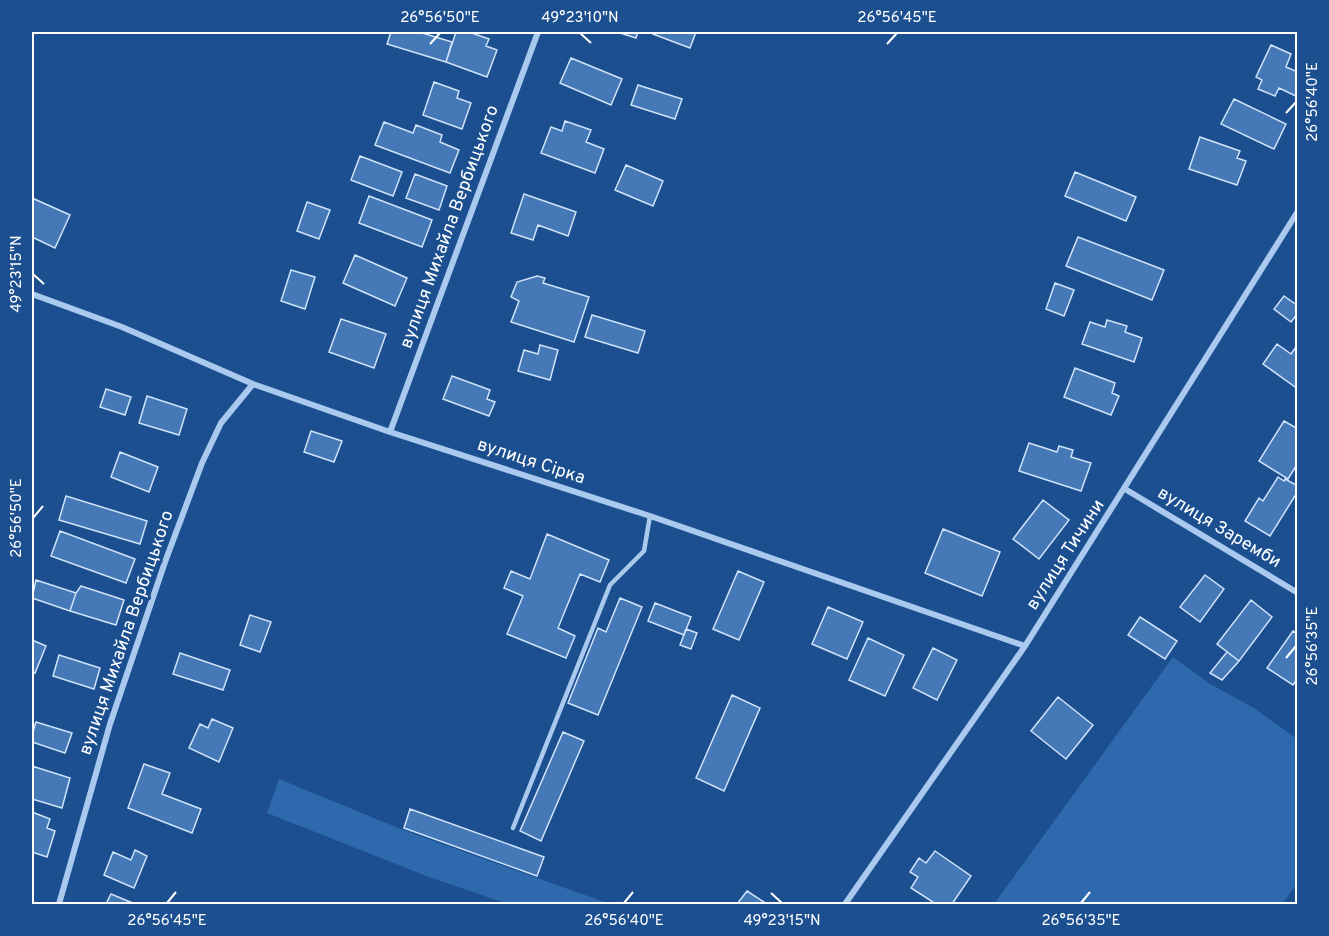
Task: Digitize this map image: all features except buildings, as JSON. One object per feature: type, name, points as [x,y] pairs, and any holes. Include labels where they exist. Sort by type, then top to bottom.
[{"type":"street","name":"вулиця Михайла Вербицького","points":[[390,432],[538,32]]},
{"type":"street","name":"вулиця Тичини","points":[[845,904],[1025,646],[1298,211]]},
{"type":"street","name":"вулиця Сірка","points":[[32,294],[122,327],[253,384],[390,432],[650,516],[1025,646]]},
{"type":"street","name":"вулиця Михайла Вербицького","points":[[59,904],[110,724],[202,462],[221,423],[253,384]]},
{"type":"street","name":"вулиця Заремби","points":[[1125,489],[1298,593]]},
{"type":"lane","points":[[513,828],[610,585],[644,551],[650,516]]},
{"type":"shaded area","points":[[1173,657],[1210,684],[1254,708],[1297,739],[1297,884],[1282,904],[994,904]]},
{"type":"shaded area","points":[[279,779],[403,830],[610,904],[508,904],[429,877],[267,813]]}]
